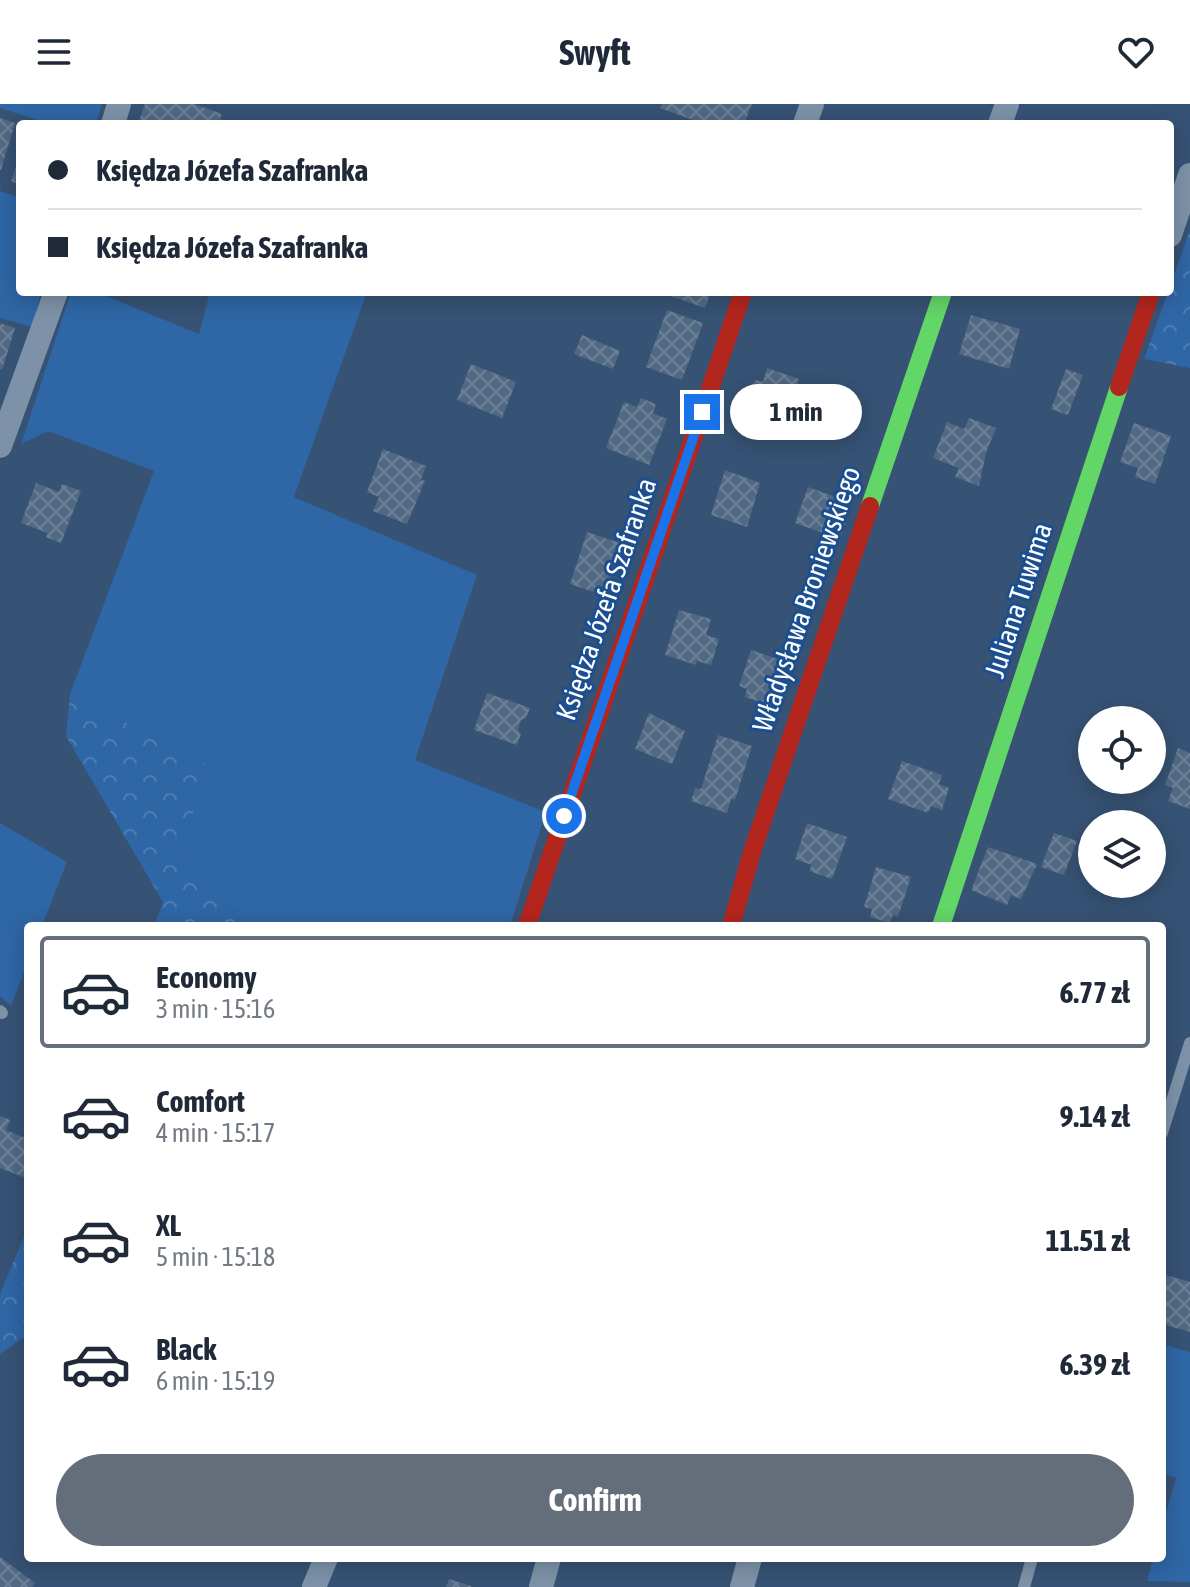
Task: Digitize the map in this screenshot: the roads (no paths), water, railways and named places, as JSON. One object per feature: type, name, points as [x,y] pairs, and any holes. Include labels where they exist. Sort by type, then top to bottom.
[{"type":"street","points":[[1174,223],[1190,175]]},
{"type":"street","points":[[0,446],[55,296]]},
{"type":"street","name":"Księdza Józefa Szafranka","points":[[528,922],[742,296]]},
{"type":"street","name":"Władysława Broniewskiego","points":[[732,922],[752,852],[942,296]]},
{"type":"street","name":"Juliana Tuwima","points":[[942,922],[1150,296]]},
{"type":"street","points":[[314,1587],[324,1562]]},
{"type":"street","points":[[541,1587],[548,1562]]},
{"type":"street","points":[[742,1587],[749,1562]]},
{"type":"lane","points":[[1166,1120],[1190,1043]]},
{"type":"lane","points":[[1024,1587],[1031,1562]]}]
